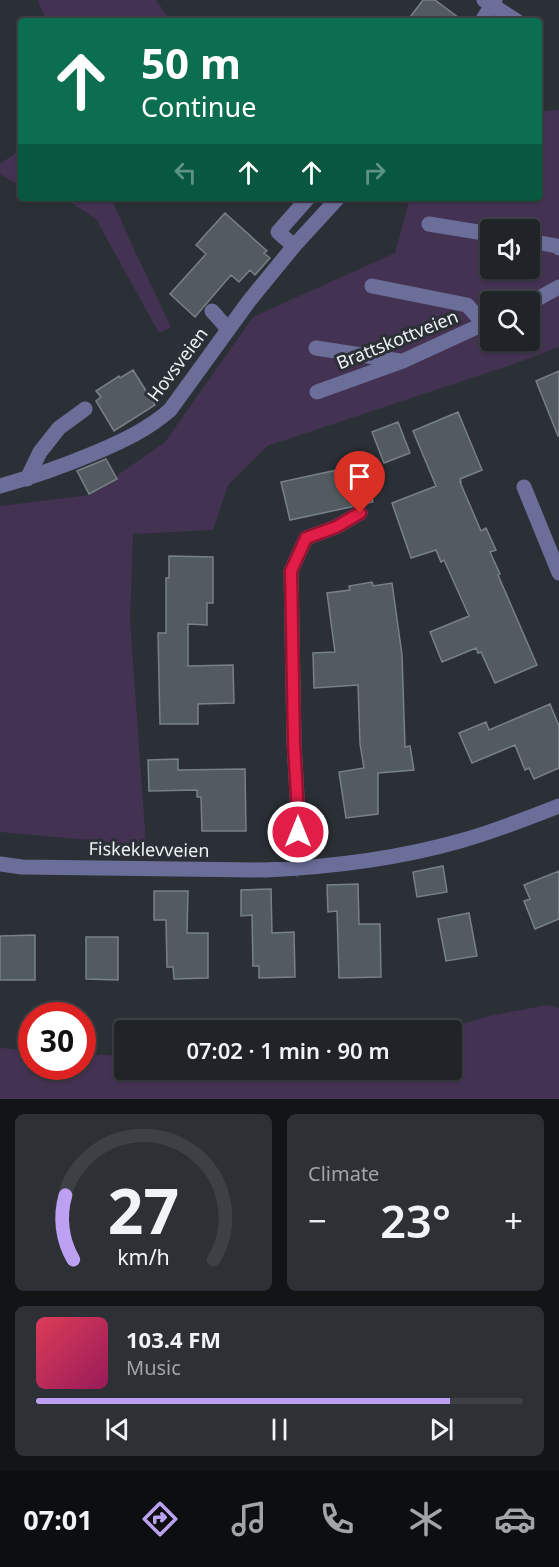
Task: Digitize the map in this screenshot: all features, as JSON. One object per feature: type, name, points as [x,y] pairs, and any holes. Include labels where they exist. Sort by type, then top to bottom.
[{"type":"street","points":[[483,18],[490,2],[513,18]]},
{"type":"street","points":[[294,246],[278,231],[305,201]]},
{"type":"street","name":"Hovsveien","points":[[0,486],[27,479],[80,459],[135,435],[156,422],[170,410],[249,301],[294,246],[335,201]]},
{"type":"street","points":[[429,224],[480,232]]},
{"type":"street","points":[[540,243],[559,248]]},
{"type":"street","points":[[372,286],[467,305],[480,316]]},
{"type":"street","points":[[540,297],[559,287]]},
{"type":"street","points":[[212,311],[228,329]]},
{"type":"street","name":"Brattskottveien","points":[[317,392],[403,361],[480,325]]},
{"type":"street","points":[[316,348],[403,361]]},
{"type":"street","points":[[27,479],[40,452],[58,428],[85,409]]},
{"type":"street","points":[[524,487],[559,573]]},
{"type":"street","points":[[297,868],[298,814],[294,743],[291,571],[306,538],[336,527],[360,513]]},
{"type":"street","name":"Fiskeklevveien","points":[[0,864],[22,867],[265,870],[297,868],[375,859],[428,849],[490,832],[559,806]]},
{"type":"shaded area","points":[[38,0],[156,0],[169,18],[45,18]]},
{"type":"shaded area","points":[[559,110],[559,347],[267,446],[228,485],[213,530],[133,534],[130,620],[146,845],[0,832],[0,506],[89,495],[165,442],[253,317],[395,253],[409,201],[542,201],[542,112]]},
{"type":"shaded area","points":[[18,151],[18,183],[0,174],[0,164]]},
{"type":"shaded area","points":[[69,201],[112,201],[171,327],[159,333],[96,219]]},
{"type":"shaded area","points":[[547,1005],[559,1008],[559,1099],[0,1099],[0,1048],[18,1049],[18,1080],[96,1080],[96,1055],[114,1056],[114,1080],[462,1080],[462,1024],[489,1016]]},
{"type":"building","points":[[423,0],[435,0],[459,18],[409,18]]},
{"type":"building","points":[[225,213],[267,251],[264,253],[270,258],[255,275],[250,270],[239,282],[231,275],[195,317],[170,294],[206,254],[196,245]]},
{"type":"building","points":[[133,370],[155,405],[114,431],[96,401],[101,397],[96,391]]},
{"type":"building","points":[[559,371],[559,435],[558,436],[536,381]]},
{"type":"building","points":[[458,412],[482,470],[460,479],[460,482],[481,531],[486,528],[496,550],[490,552],[500,574],[498,575],[537,665],[495,683],[481,652],[478,653],[476,648],[442,662],[430,632],[469,616],[444,560],[441,562],[436,550],[411,558],[392,503],[436,486],[413,431]]},
{"type":"building","points":[[398,422],[410,453],[384,463],[372,432]]},
{"type":"building","points":[[106,459],[117,479],[89,494],[77,471]]},
{"type":"building","points":[[365,464],[373,502],[359,503],[351,507],[290,520],[281,482]]},
{"type":"building","points":[[169,556],[213,557],[213,603],[207,603],[207,625],[188,624],[188,666],[233,665],[234,703],[198,704],[198,724],[160,724],[158,633],[166,633],[166,578],[169,578]]},
{"type":"building","points":[[372,582],[373,586],[392,583],[402,655],[405,747],[410,746],[414,770],[378,773],[378,814],[346,818],[339,772],[364,768],[360,744],[358,685],[314,688],[313,653],[335,652],[327,593],[350,590],[349,586]]},
{"type":"building","points":[[550,704],[559,726],[559,768],[534,779],[529,768],[525,770],[515,745],[472,763],[459,733],[486,722],[489,730]]},
{"type":"building","points":[[178,759],[178,770],[245,769],[246,831],[202,831],[201,797],[197,797],[197,790],[149,791],[148,760]]},
{"type":"building","points":[[443,866],[447,892],[417,897],[413,872]]},
{"type":"building","points":[[559,871],[559,919],[535,929],[524,901],[530,899],[524,885]]},
{"type":"building","points":[[358,884],[359,924],[380,924],[381,977],[339,978],[337,911],[328,912],[327,885]]},
{"type":"building","points":[[271,889],[272,933],[294,932],[295,977],[259,978],[259,966],[253,966],[252,915],[241,916],[241,890]]},
{"type":"building","points":[[154,891],[188,891],[187,933],[208,933],[208,978],[174,979],[173,967],[167,967],[166,920],[154,920]]},
{"type":"building","points":[[469,913],[477,956],[446,961],[438,919]]},
{"type":"building","points":[[35,935],[35,980],[0,980],[0,936]]},
{"type":"building","points":[[86,937],[118,937],[118,980],[86,979]]},
{"type":"route","points":[[298,832],[291,571],[306,538],[336,527],[360,513]]}]
